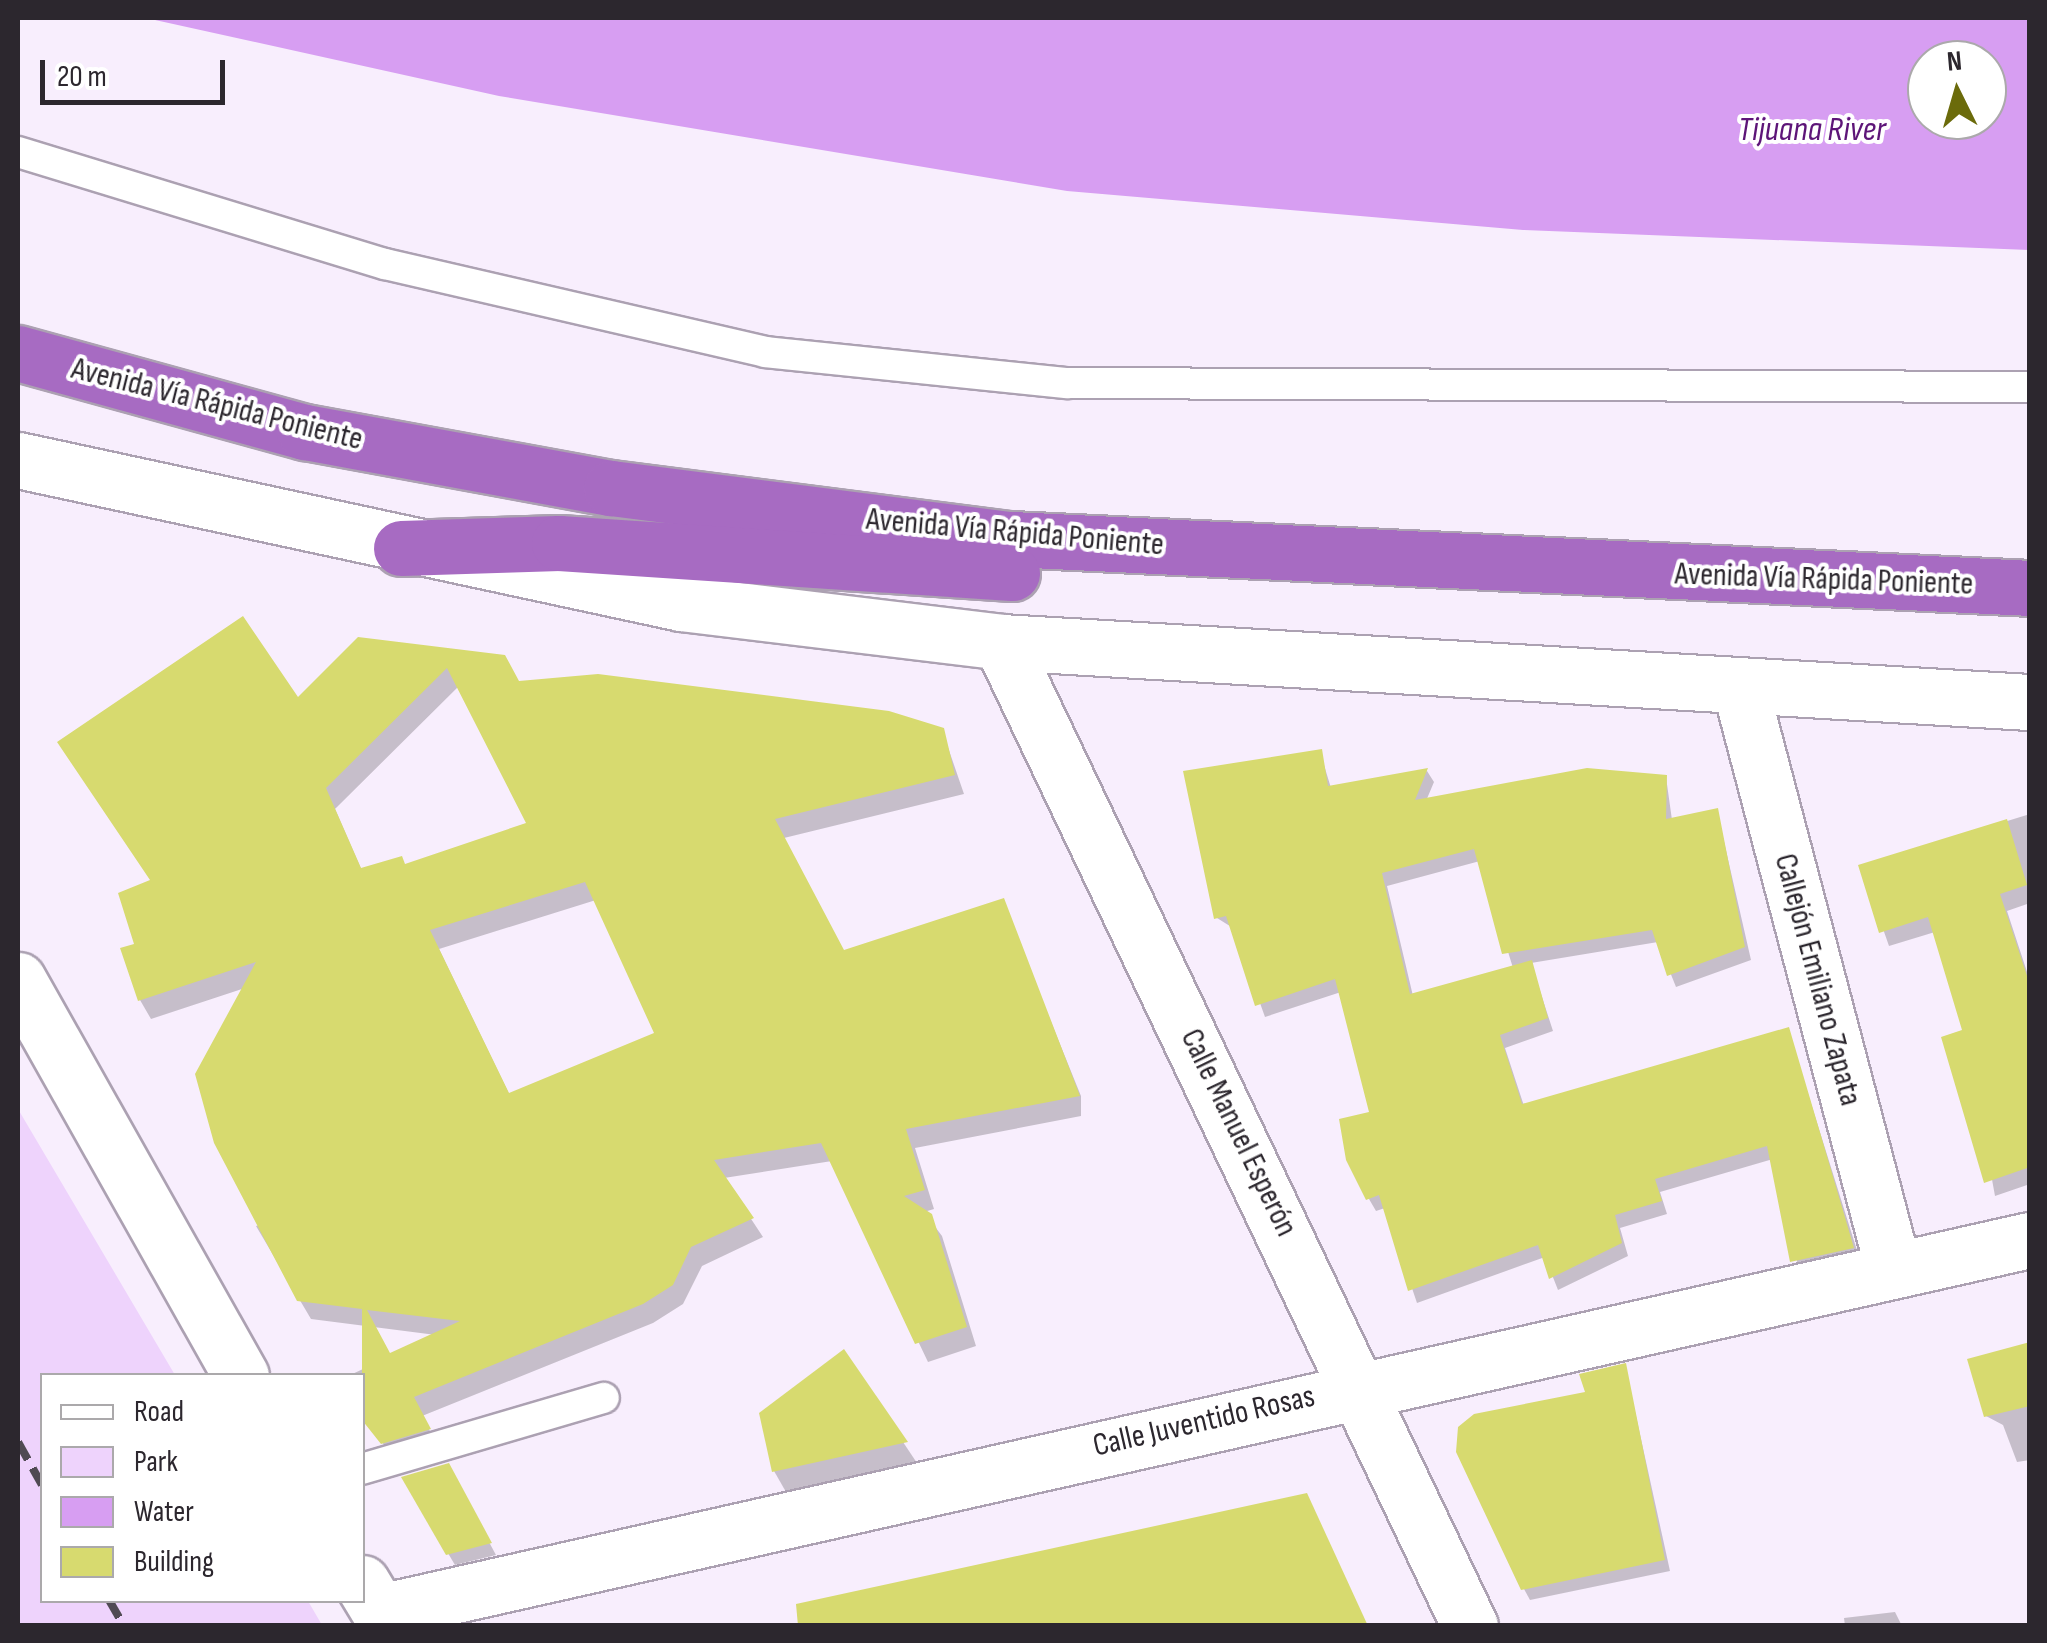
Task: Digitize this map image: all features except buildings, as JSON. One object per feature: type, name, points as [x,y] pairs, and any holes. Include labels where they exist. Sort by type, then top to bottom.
[{"type":"highway","name":"Avenida Vía Rápida Poniente","points":[[18,353],[304,432],[611,488],[1011,538],[1588,570],[2030,588]]},
{"type":"highway","points":[[401,548],[560,543],[1357,596],[1588,570]]},
{"type":"street","points":[[18,460],[401,548],[681,603],[1001,642],[1741,691],[2030,702]]},
{"type":"street","name":"Calle Manuel Esperón","points":[[1001,642],[1360,1386],[1470,1626]]},
{"type":"street","name":"Callejón Emiliano Zapata","points":[[1741,691],[1893,1268]]},
{"type":"street","points":[[18,980],[239,1373]]},
{"type":"street","name":"Calle Juventido Rosas","points":[[377,1607],[2030,1240]]},
{"type":"lane","points":[[18,152],[385,264],[765,352],[1067,383],[2030,386]]},
{"type":"lane","points":[[365,1469],[604,1398]]},
{"type":"green space","points":[[18,1109],[174,1373],[40,1373],[40,1603],[309,1603],[322,1625],[18,1625]]},
{"type":"water","name":"Tijuana River","points":[[146,18],[2029,18],[2029,250],[1523,230],[1067,191],[499,96]]},
{"type":"railway","points":[[18,1442],[40,1481]]},
{"type":"railway","points":[[111,1603],[124,1626]]}]
